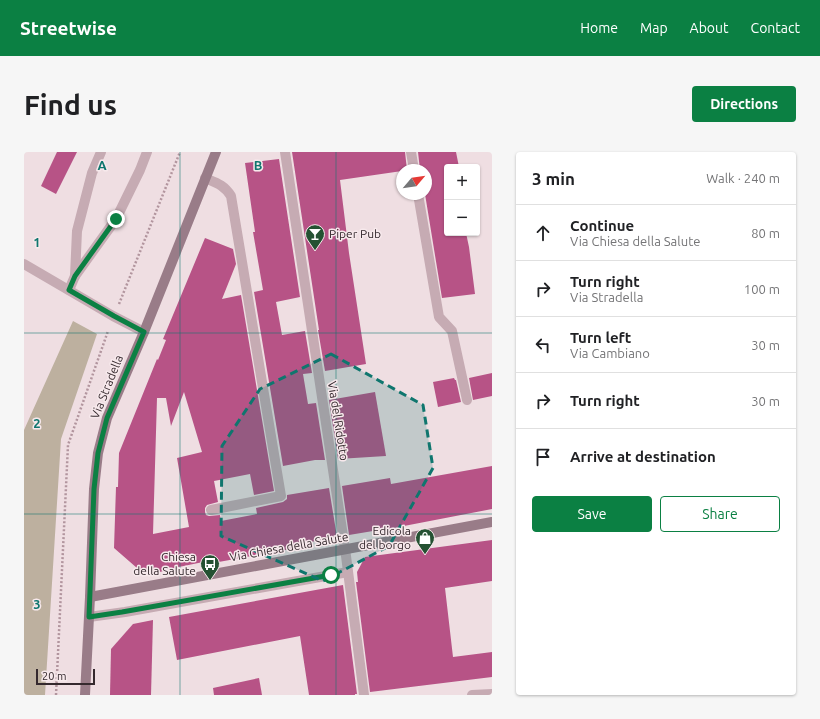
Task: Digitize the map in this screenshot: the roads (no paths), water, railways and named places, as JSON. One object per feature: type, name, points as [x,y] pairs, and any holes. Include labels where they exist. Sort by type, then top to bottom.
[{"type":"street","points":[[75,276],[77,231],[92,173],[101,152]]},
{"type":"street","points":[[69,290],[75,276],[116,219],[140,170],[147,152]]},
{"type":"street","name":"Via Stradella","points":[[85,695],[94,489],[98,453],[107,418],[144,332],[216,152]]},
{"type":"street","name":"Via del Ridotto","points":[[285,152],[345,550],[364,695]]},
{"type":"street","points":[[411,152],[413,164]]},
{"type":"street","points":[[205,178],[224,187],[230,196],[281,496],[211,510]]},
{"type":"street","points":[[419,200],[439,317],[452,331],[467,400]]},
{"type":"street","points":[[24,264],[144,332]]},
{"type":"street","name":"Via Chiesa della Salute","points":[[90,597],[492,522]]},
{"type":"street","points":[[89,617],[348,572]]},
{"type":"street","points":[[472,695],[492,694]]},
{"type":"place","name":"Piper Pub","points":[[315,251]]},
{"type":"place","name":"Edicola del borgo","points":[[425,555]]},
{"type":"place","name":"Chiesa della Salute","points":[[210,581]]}]
